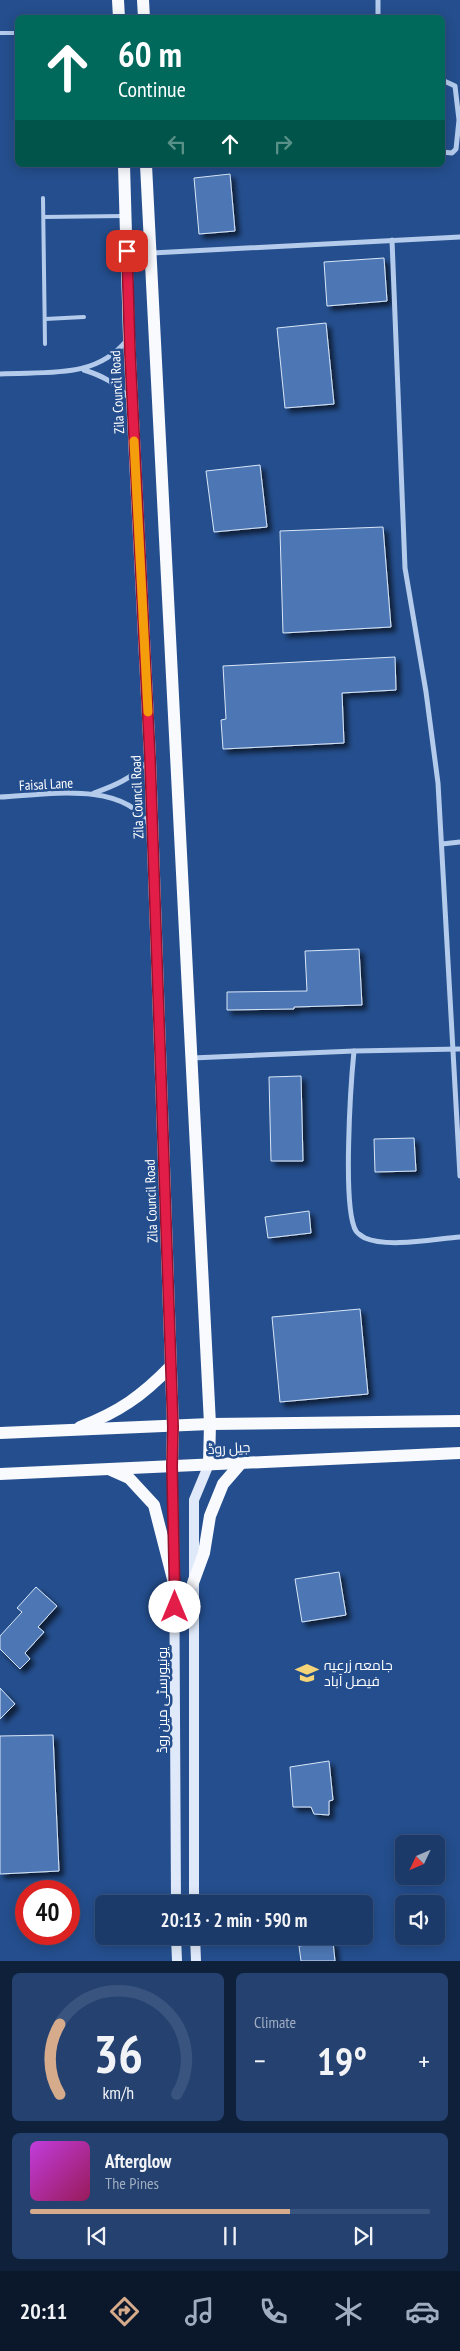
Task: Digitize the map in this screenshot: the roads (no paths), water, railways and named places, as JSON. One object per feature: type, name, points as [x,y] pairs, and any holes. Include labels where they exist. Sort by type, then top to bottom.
[{"type":"main road","points":[[118,0],[119,15]]},
{"type":"main road","points":[[143,0],[144,15]]},
{"type":"main road","name":"Zila Council Road","points":[[124,167],[129,337],[153,831],[173,1427],[172,1466]]},
{"type":"main road","points":[[146,167],[210,1424],[209,1464]]},
{"type":"main road","points":[[71,1431],[116,1411],[147,1391],[171,1366]]},
{"type":"main road","name":"جیل روڈ","points":[[0,1434],[210,1424],[460,1421]]},
{"type":"main road","name":"جیل روڈ","points":[[0,1474],[460,1454]]},
{"type":"main road","points":[[193,1583],[204,1553],[210,1516],[223,1484],[242,1462]]},
{"type":"main road","points":[[109,1468],[129,1478],[154,1505],[175,1587]]},
{"type":"street","points":[[378,0],[378,15]]},
{"type":"street","points":[[445,81],[452,82],[457,90],[460,120],[456,149],[452,152],[445,152]]},
{"type":"street","points":[[152,254],[460,237]]},
{"type":"street","points":[[392,240],[405,568],[426,692],[438,783],[457,1050],[460,1176]]},
{"type":"street","points":[[0,374],[84,369],[102,363],[117,352],[129,337]]},
{"type":"street","points":[[84,369],[103,376],[120,387],[133,402]]},
{"type":"street","name":"Faisal Lane","points":[[0,798],[93,793],[125,780],[140,770],[150,758]]},
{"type":"street","name":"Faisal Lane","points":[[93,793],[122,802],[147,821],[153,831]]},
{"type":"street","points":[[442,844],[460,842]]},
{"type":"street","points":[[190,1058],[354,1051],[457,1050]]},
{"type":"street","points":[[354,1051],[348,1122],[350,1204],[356,1230],[364,1238],[386,1242],[460,1237]]},
{"type":"street","points":[[194,1895],[194,1500],[209,1464]]},
{"type":"street","name":"یونیورسٹی مین روڈ","points":[[172,1466],[175,1587],[176,1895]]},
{"type":"street","points":[[176,1945],[176,1961]]},
{"type":"street","points":[[195,1945],[196,1961]]},
{"type":"lane","points":[[0,33],[15,33]]},
{"type":"lane","points":[[43,198],[45,344]]},
{"type":"lane","points":[[44,217],[126,216]]},
{"type":"lane","points":[[45,318],[84,317]]},
{"type":"place","name":"جامعہ زرعیہ فیصل آباد","points":[[307,1673]]}]
